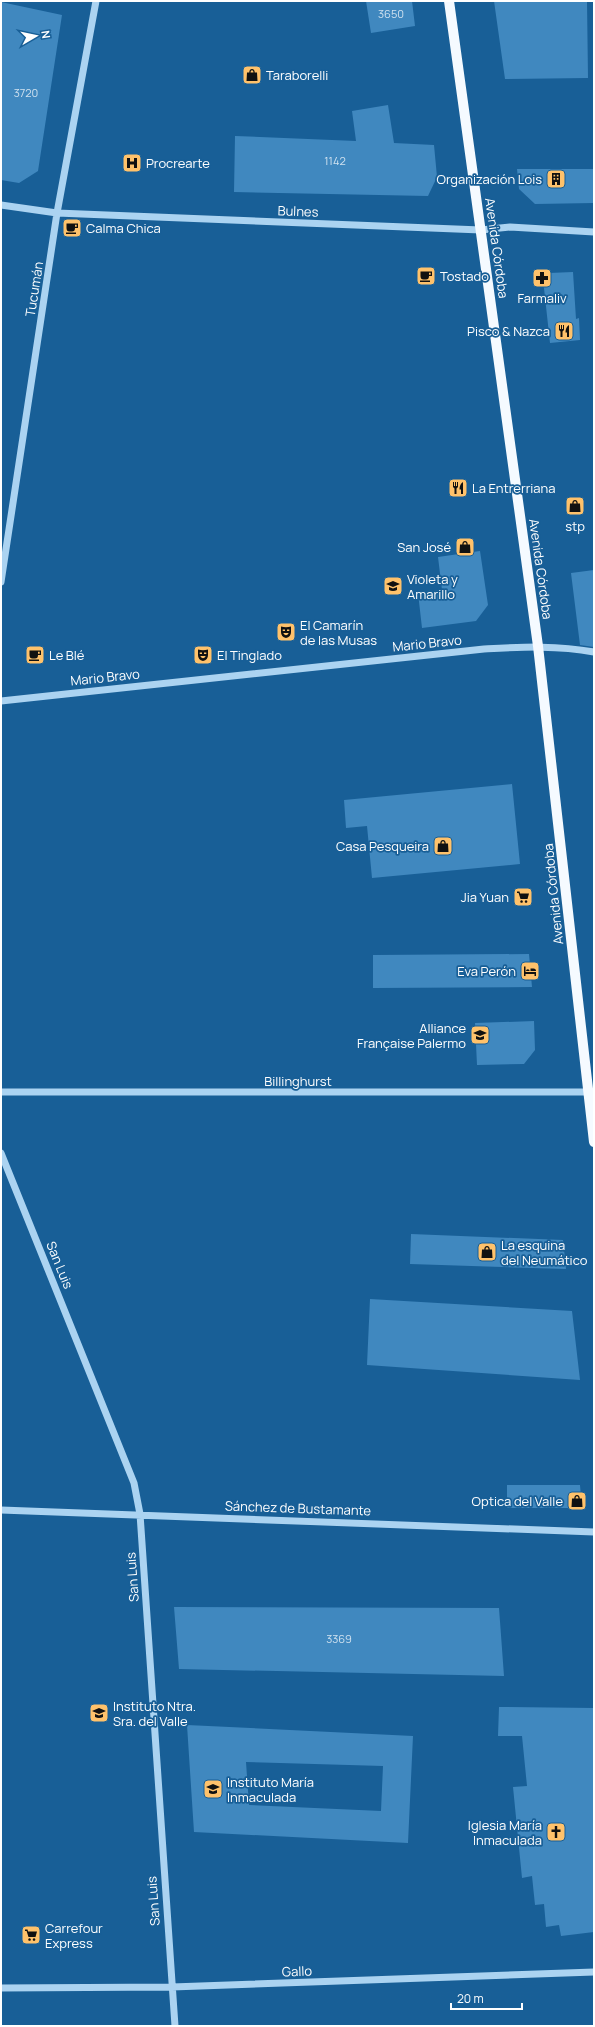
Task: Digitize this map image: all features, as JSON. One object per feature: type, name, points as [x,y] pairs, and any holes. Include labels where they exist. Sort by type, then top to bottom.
[{"type":"main road","name":"Avenida Córdoba","points":[[449,1],[538,646],[591,1092],[594,1142]]},
{"type":"street","name":"Tucumán","points":[[1,582],[57,213],[96,1]]},
{"type":"street","name":"Bulnes","points":[[1,205],[57,213],[481,230],[510,227],[594,232]]},
{"type":"street","name":"Mario Bravo","points":[[1,701],[484,649],[538,646],[564,647],[594,652]]},
{"type":"street","name":"Billinghurst","points":[[1,1092],[591,1092]]},
{"type":"street","name":"San Luis","points":[[1,1153],[134,1483],[140,1514],[175,2026]]},
{"type":"street","name":"Sánchez de Bustamante","points":[[1,1510],[594,1532]]},
{"type":"street","name":"Gallo","points":[[1,1988],[172,1987],[594,1972]]},
{"type":"building","points":[[366,1],[412,1],[415,26],[371,33]]},
{"type":"building","points":[[494,1],[587,1],[588,78],[505,79]]},
{"type":"building","points":[[1,2],[62,15],[38,171],[19,183],[1,180]]},
{"type":"building","points":[[388,105],[394,143],[434,145],[437,177],[428,196],[234,192],[235,136],[356,141],[352,111]]},
{"type":"building","name":"Organización Lois","points":[[517,169],[594,169],[594,203],[535,204],[519,189]]},
{"type":"building","points":[[573,272],[576,319],[579,318],[580,340],[550,343],[543,279],[549,273]]},
{"type":"building","points":[[480,551],[488,605],[476,621],[422,628],[418,593],[442,590],[438,557]]},
{"type":"building","points":[[594,570],[594,647],[580,645],[571,573]]},
{"type":"building","name":"Casa Pesqueira","points":[[512,784],[520,864],[372,878],[367,826],[346,828],[344,800]]},
{"type":"building","points":[[529,954],[532,987],[373,988],[373,955]]},
{"type":"building","points":[[534,1021],[535,1050],[524,1064],[477,1065],[475,1023]]},
{"type":"building","name":"La esquina del Neumático","points":[[411,1234],[563,1240],[566,1269],[410,1264]]},
{"type":"building","points":[[370,1299],[572,1311],[580,1380],[367,1365]]},
{"type":"building","points":[[507,1485],[580,1485],[582,1508],[507,1508]]},
{"type":"building","points":[[174,1607],[499,1608],[504,1676],[179,1669]]},
{"type":"building","name":"Iglesia María Inmaculada","points":[[499,1707],[594,1708],[594,1932],[561,1936],[559,1925],[546,1927],[544,1904],[535,1905],[532,1876],[522,1878],[513,1787],[527,1786],[522,1736],[498,1736]]},
{"type":"building","name":"Instituto María Inmaculada","points":[[187,1725],[413,1736],[408,1843],[194,1832]],"holes":[[[246,1762],[383,1766],[381,1811],[249,1805]]]},
{"type":"place","name":"Taraborelli","points":[[252,75]]},
{"type":"place","name":"Procrearte","points":[[132,163]]},
{"type":"place","name":"Organización Lois","points":[[556,179]]},
{"type":"place","name":"Calma Chica","points":[[72,228]]},
{"type":"place","name":"Tostado","points":[[426,276]]},
{"type":"place","name":"Farmaliv","points":[[542,278]]},
{"type":"place","name":"Pisco & Nazca","points":[[564,331]]},
{"type":"place","name":"La Entrerriana","points":[[458,488]]},
{"type":"place","name":"stp","points":[[575,506]]},
{"type":"place","name":"San José","points":[[465,547]]},
{"type":"place","name":"Violeta y Amarillo","points":[[393,586]]},
{"type":"place","name":"El Camarín de las Musas","points":[[286,632]]},
{"type":"place","name":"Le Blé","points":[[35,655]]},
{"type":"place","name":"El Tinglado","points":[[203,655]]},
{"type":"place","name":"Casa Pesqueira","points":[[443,846]]},
{"type":"place","name":"Jia Yuan","points":[[523,897]]},
{"type":"place","name":"Eva Perón","points":[[530,971]]},
{"type":"place","name":"Alliance Française Palermo","points":[[480,1035]]},
{"type":"place","name":"La esquina del Neumático","points":[[487,1252]]},
{"type":"place","name":"Optica del Valle","points":[[577,1501]]},
{"type":"place","name":"Instituto Ntra. Sra. del Valle","points":[[99,1713]]},
{"type":"place","name":"Instituto María Inmaculada","points":[[213,1789]]},
{"type":"place","name":"Iglesia María Inmaculada","points":[[556,1832]]},
{"type":"place","name":"Carrefour Express","points":[[31,1935]]}]
